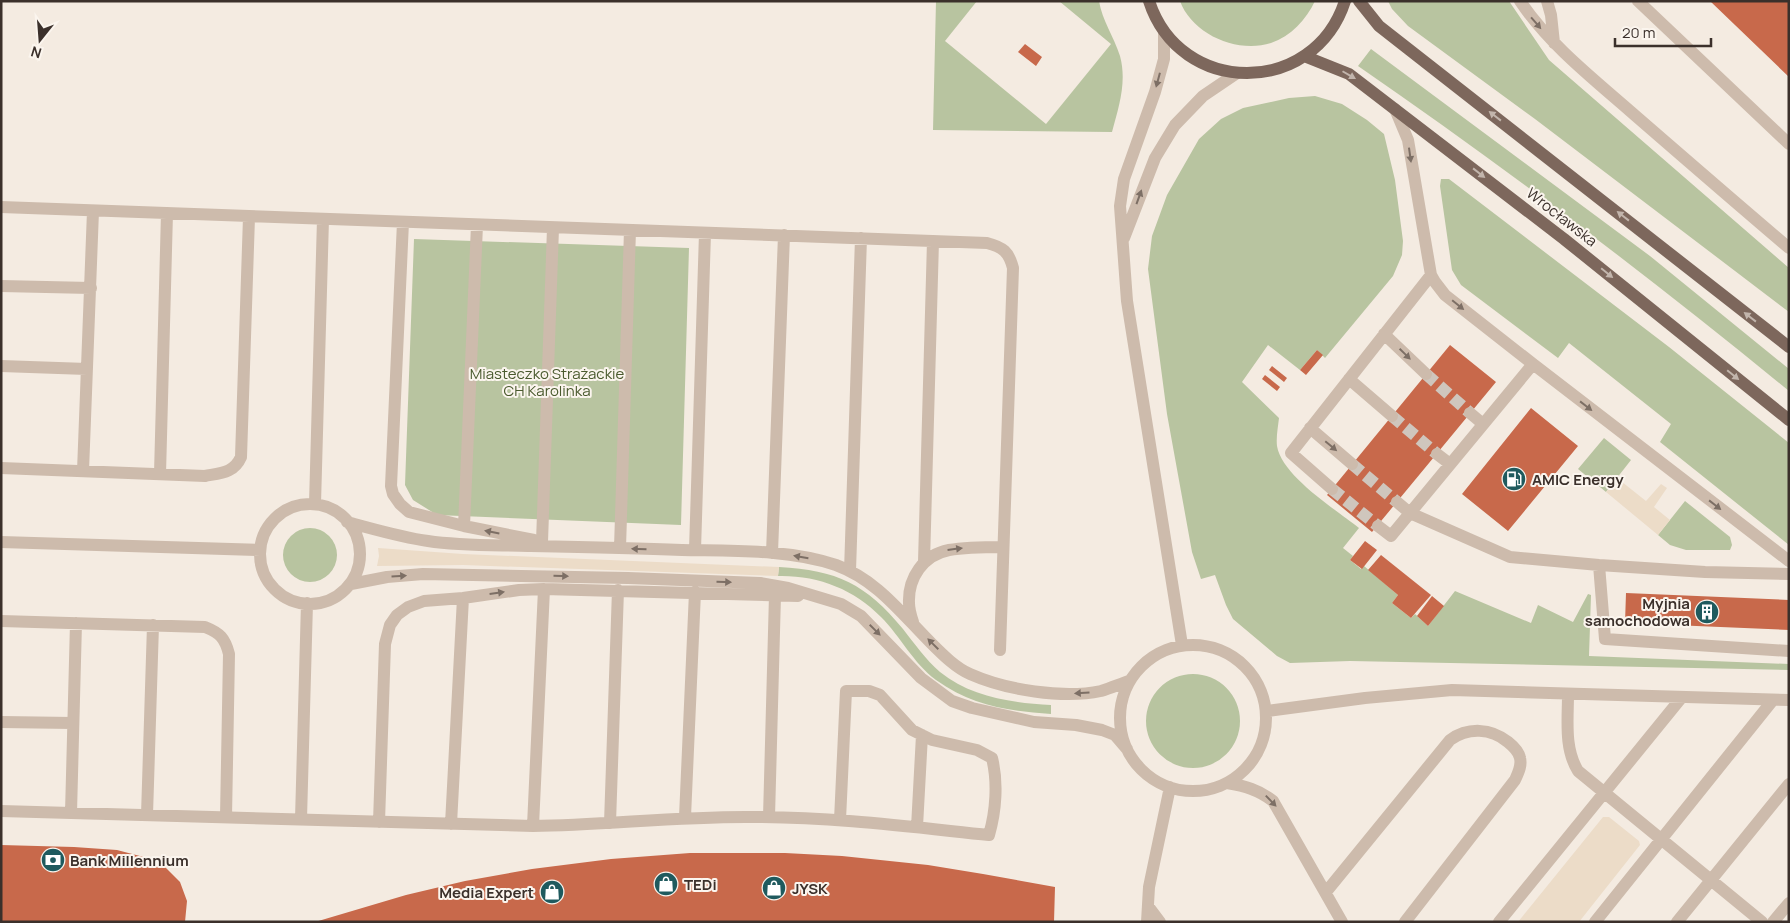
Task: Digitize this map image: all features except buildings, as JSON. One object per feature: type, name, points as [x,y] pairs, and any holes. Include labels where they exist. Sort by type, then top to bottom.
[{"type":"main road","points":[[1149,1],[1164,32],[1174,43],[1196,60],[1209,66],[1237,73],[1255,74],[1272,71],[1288,65],[1304,56],[1319,44],[1332,29],[1345,1]]},
{"type":"main road","points":[[1359,1],[1379,26],[1789,347]]},
{"type":"main road","name":"Wrocławska","points":[[1304,56],[1349,74],[1396,109],[1564,239],[1789,420]]},
{"type":"street","points":[[1520,1],[1531,17],[1554,43],[1789,248]]},
{"type":"street","points":[[1547,1],[1551,15],[1554,43]]},
{"type":"street","points":[[1638,1],[1789,144]]},
{"type":"street","points":[[1164,32],[1164,59],[1155,92],[1124,179],[1120,206],[1127,301],[1182,645]]},
{"type":"street","points":[[1122,243],[1155,158],[1175,126],[1203,96],[1237,73]]},
{"type":"street","points":[[1396,109],[1408,140],[1431,275],[1445,295],[1789,561]]},
{"type":"street","points":[[1,207],[861,238],[987,243],[998,246],[1005,250],[1010,257],[1013,268],[1000,650]]},
{"type":"street","points":[[83,471],[94,210]]},
{"type":"street","points":[[160,474],[167,213]]},
{"type":"street","points":[[1,468],[205,476],[227,472],[238,465],[241,457],[249,217]]},
{"type":"street","points":[[314,504],[323,219]]},
{"type":"street","points":[[403,222],[390,486],[393,494],[409,512],[427,518],[574,547]]},
{"type":"street","points":[[464,526],[476,225]]},
{"type":"street","points":[[542,542],[553,228]]},
{"type":"street","points":[[620,548],[630,230]]},
{"type":"street","points":[[694,550],[705,233]]},
{"type":"street","points":[[772,553],[784,236]]},
{"type":"street","points":[[850,571],[861,238]]},
{"type":"street","points":[[924,562],[933,241]]},
{"type":"street","points":[[1332,489],[1291,452],[1431,275]]},
{"type":"street","points":[[1,286],[91,288]]},
{"type":"street","points":[[1384,334],[1426,374]]},
{"type":"street","points":[[1378,526],[1391,536],[1533,364]]},
{"type":"street","points":[[1,366],[87,369]]},
{"type":"street","points":[[1349,379],[1392,416]]},
{"type":"street","points":[[1470,413],[1483,424]]},
{"type":"street","points":[[1310,428],[1352,464]]},
{"type":"street","points":[[1437,454],[1450,464]]},
{"type":"street","points":[[1397,502],[1410,514],[1510,556],[1599,565],[1705,572],[1789,574]]},
{"type":"street","points":[[314,504],[336,511],[347,522],[354,528],[360,545],[359,566],[351,584],[338,596],[317,604],[300,603],[286,598],[271,585],[263,570],[260,550],[266,532],[276,518],[293,507],[314,504]]},
{"type":"street","points":[[347,522],[402,537],[461,544],[694,550],[772,553],[803,557],[835,565],[857,574],[874,585],[949,660],[969,674],[1018,689],[1053,693],[1084,693],[1129,682]]},
{"type":"street","points":[[1,542],[260,550]]},
{"type":"street","points":[[914,624],[909,605],[909,595],[914,578],[924,562],[933,555],[948,550],[1003,547]]},
{"type":"street","points":[[1599,565],[1605,639],[1789,651]]},
{"type":"street","points":[[351,584],[388,576],[423,574],[760,583],[788,588],[841,604],[861,616],[921,678],[952,701],[972,708],[1026,720],[1076,725],[1102,730],[1115,735],[1138,766],[1152,778],[1170,787],[1190,791],[1209,790],[1227,783],[1243,772],[1259,751],[1264,737],[1267,711],[1260,688],[1247,668],[1228,653],[1206,645],[1182,645],[1156,654],[1142,665],[1129,682],[1122,698],[1120,719],[1127,749]]},
{"type":"street","points":[[379,822],[385,644],[390,625],[397,615],[408,607],[424,601],[544,589],[821,597]]},
{"type":"street","points":[[533,826],[544,589]]},
{"type":"street","points":[[610,823],[618,590]]},
{"type":"street","points":[[685,817],[696,592]]},
{"type":"street","points":[[769,817],[775,596]]},
{"type":"street","points":[[451,824],[463,598]]},
{"type":"street","points":[[301,819],[307,603]]},
{"type":"street","points":[[1,621],[205,627],[217,632],[226,643],[229,654],[226,817]]},
{"type":"street","points":[[71,813],[76,623]]},
{"type":"street","points":[[147,815],[153,626]]},
{"type":"street","points":[[1267,711],[1365,698],[1452,690],[1789,700]]},
{"type":"street","points":[[1,811],[533,826],[577,826],[685,817],[769,817],[840,820],[989,835],[993,819],[996,771],[992,758],[978,750],[932,740],[912,730],[880,695],[869,691],[846,691],[840,820]]},
{"type":"street","points":[[1568,694],[1568,744],[1570,756],[1578,771],[1762,922]]},
{"type":"street","points":[[1498,922],[1682,698]]},
{"type":"street","points":[[1595,922],[1773,700]]},
{"type":"street","points":[[1,722],[74,723]]},
{"type":"street","points":[[1326,892],[1450,740],[1459,734],[1473,730],[1485,730],[1502,737],[1513,746],[1520,756],[1520,769],[1515,780],[1405,922]]},
{"type":"street","points":[[917,827],[922,735]]},
{"type":"street","points":[[1227,783],[1245,786],[1262,792],[1273,801],[1342,922]]},
{"type":"street","points":[[1677,922],[1789,784]]},
{"type":"street","points":[[1147,922],[1149,888],[1170,787]]},
{"type":"street","points":[[1773,922],[1789,903]]},
{"type":"street","points":[[1148,906],[1160,922]]},
{"type":"green space","points":[[936,1],[977,1],[945,41],[1046,124],[1111,44],[1059,1],[1099,1],[1120,56],[1123,75],[1121,94],[1112,132],[933,130]]},
{"type":"green space","points":[[1180,1],[1315,1],[1302,21],[1285,36],[1271,43],[1258,46],[1244,46],[1217,39],[1205,32],[1194,23]]},
{"type":"green space","points":[[1388,1],[1509,1],[1549,60],[1789,268],[1789,312],[1535,119],[1408,26],[1392,9]]},
{"type":"green space","points":[[1371,49],[1650,256],[1789,369],[1789,391],[1684,306],[1577,224],[1358,66]]},
{"type":"green space","points":[[1315,96],[1342,104],[1367,120],[1384,134],[1395,180],[1403,241],[1402,255],[1393,276],[1325,358],[1317,350],[1300,370],[1268,345],[1242,382],[1279,418],[1277,446],[1281,457],[1289,469],[1324,502],[1359,528],[1343,548],[1353,556],[1350,560],[1361,569],[1364,566],[1398,595],[1392,603],[1411,618],[1415,614],[1428,626],[1455,591],[1531,623],[1538,605],[1573,622],[1588,594],[1591,595],[1589,656],[1789,664],[1789,670],[1350,661],[1290,663],[1277,656],[1233,619],[1215,575],[1201,579],[1192,552],[1167,414],[1148,269],[1152,236],[1167,195],[1199,139],[1221,119],[1243,108],[1289,98]]},
{"type":"green space","points":[[1441,179],[1449,179],[1669,347],[1789,443],[1789,545],[1660,442],[1671,424],[1569,343],[1558,358],[1461,285],[1452,270],[1440,186]]},
{"type":"green space","name":"Miasteczko Strażackie CH Karolinka","points":[[414,239],[689,248],[681,525],[437,515],[413,500],[405,485]]},
{"type":"green space","points":[[1604,438],[1631,460],[1606,492],[1578,469]]},
{"type":"green space","points":[[1685,501],[1730,537],[1732,545],[1730,550],[1686,550],[1670,545],[1658,535]]},
{"type":"green space","points":[[305,528],[315,528],[329,536],[335,545],[337,555],[335,565],[329,574],[315,582],[305,582],[295,577],[288,570],[283,560],[283,550],[288,540],[295,533]]},
{"type":"green space","points":[[779,567],[818,572],[849,582],[863,590],[876,601],[903,629],[930,662],[952,681],[992,697],[1022,703],[1051,705],[1051,714],[991,706],[950,689],[928,673],[881,617],[859,599],[847,591],[821,581],[793,576],[778,576]]},
{"type":"green space","points":[[1193,674],[1211,677],[1226,688],[1237,703],[1240,721],[1237,739],[1226,754],[1211,765],[1193,768],[1175,765],[1160,754],[1149,739],[1146,721],[1149,703],[1160,688],[1175,677]]},
{"type":"shaded area","points":[[1617,478],[1646,501],[1661,484],[1667,488],[1654,507],[1670,520],[1658,535],[1606,492]]},
{"type":"shaded area","points":[[378,548],[463,554],[779,567],[778,576],[463,565],[377,566]]},
{"type":"shaded area","points":[[1603,817],[1609,817],[1639,841],[1640,845],[1579,922],[1518,922]]},
{"type":"tunnel","points":[[1426,374],[1470,413]]},
{"type":"tunnel","points":[[1392,416],[1437,454]]},
{"type":"tunnel","points":[[1352,464],[1397,502]]},
{"type":"tunnel","points":[[1332,489],[1378,526]]},
{"type":"place","name":"AMIC Energy","points":[[1514,479]]},
{"type":"place","name":"Myjnia samochodowa","points":[[1707,612]]},
{"type":"place","name":"Bank Millennium","points":[[53,860]]},
{"type":"place","name":"TEDi","points":[[666,884]]},
{"type":"place","name":"JYSK","points":[[774,888]]},
{"type":"place","name":"Media Expert","points":[[552,892]]}]
